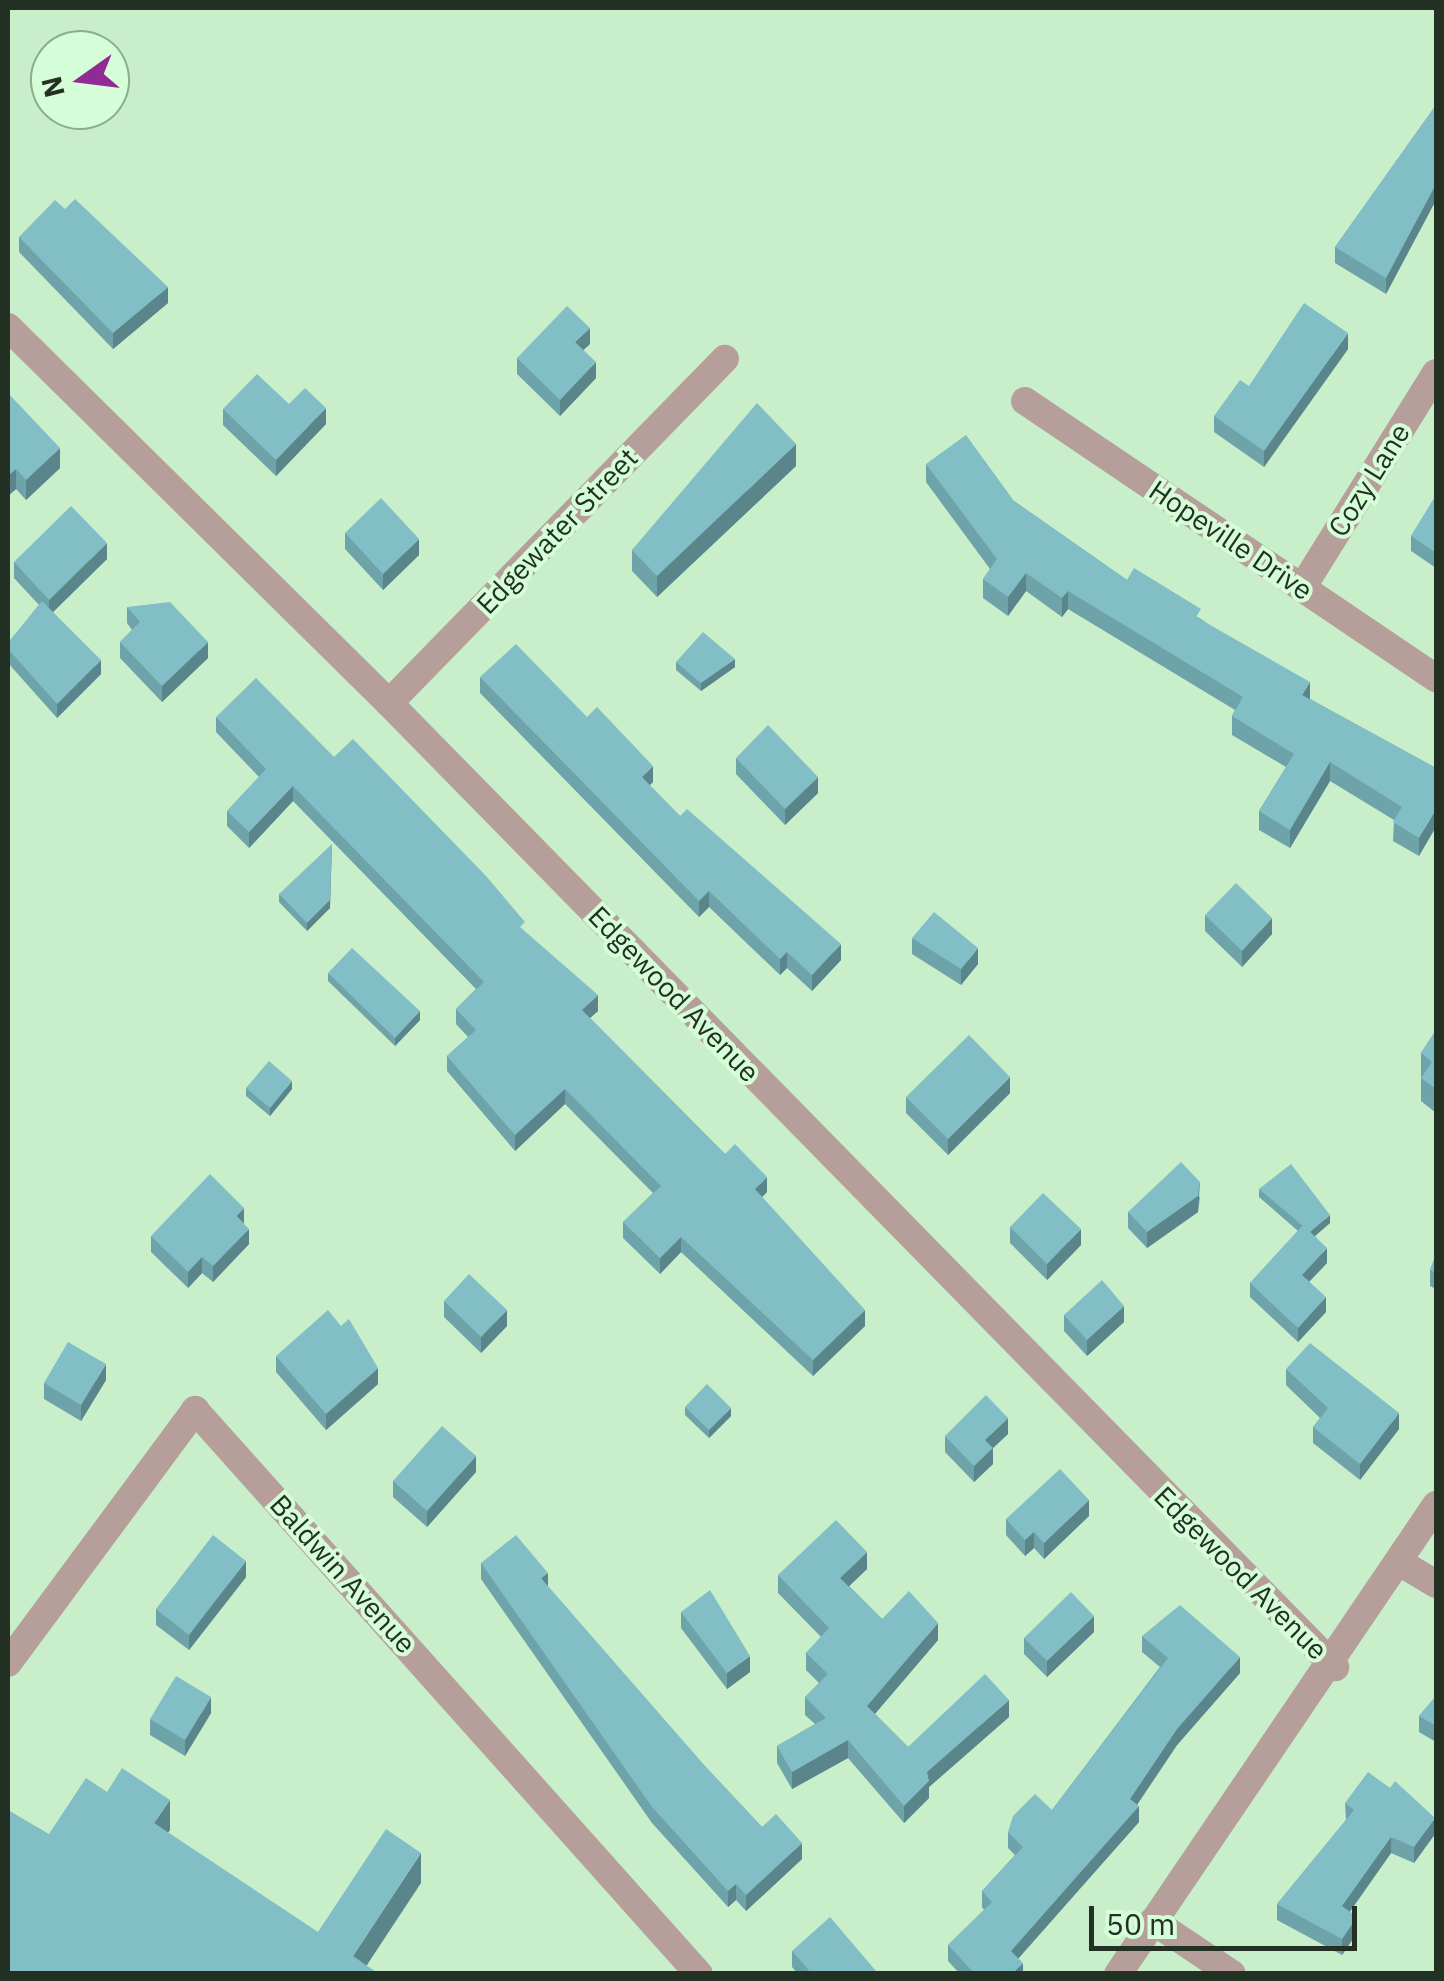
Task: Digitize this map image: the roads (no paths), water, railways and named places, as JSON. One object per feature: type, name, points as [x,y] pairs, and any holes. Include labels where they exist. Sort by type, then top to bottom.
[{"type":"street","name":"Edgewood Avenue","points":[[8,327],[389,702],[1334,1667]]},
{"type":"street","name":"Edgewater Street","points":[[389,702],[725,359]]},
{"type":"street","name":"Cozy Lane","points":[[1302,588],[1436,373]]},
{"type":"street","name":"Hopeville Drive","points":[[1025,402],[1436,678]]},
{"type":"street","name":"Baldwin Avenue","points":[[8,1663],[195,1410],[699,1974]]},
{"type":"street","points":[[1118,1974],[1334,1667],[1436,1505]]},
{"type":"street","points":[[1399,1562],[1436,1584]]},
{"type":"street","points":[[1153,1921],[1232,1974]]}]
